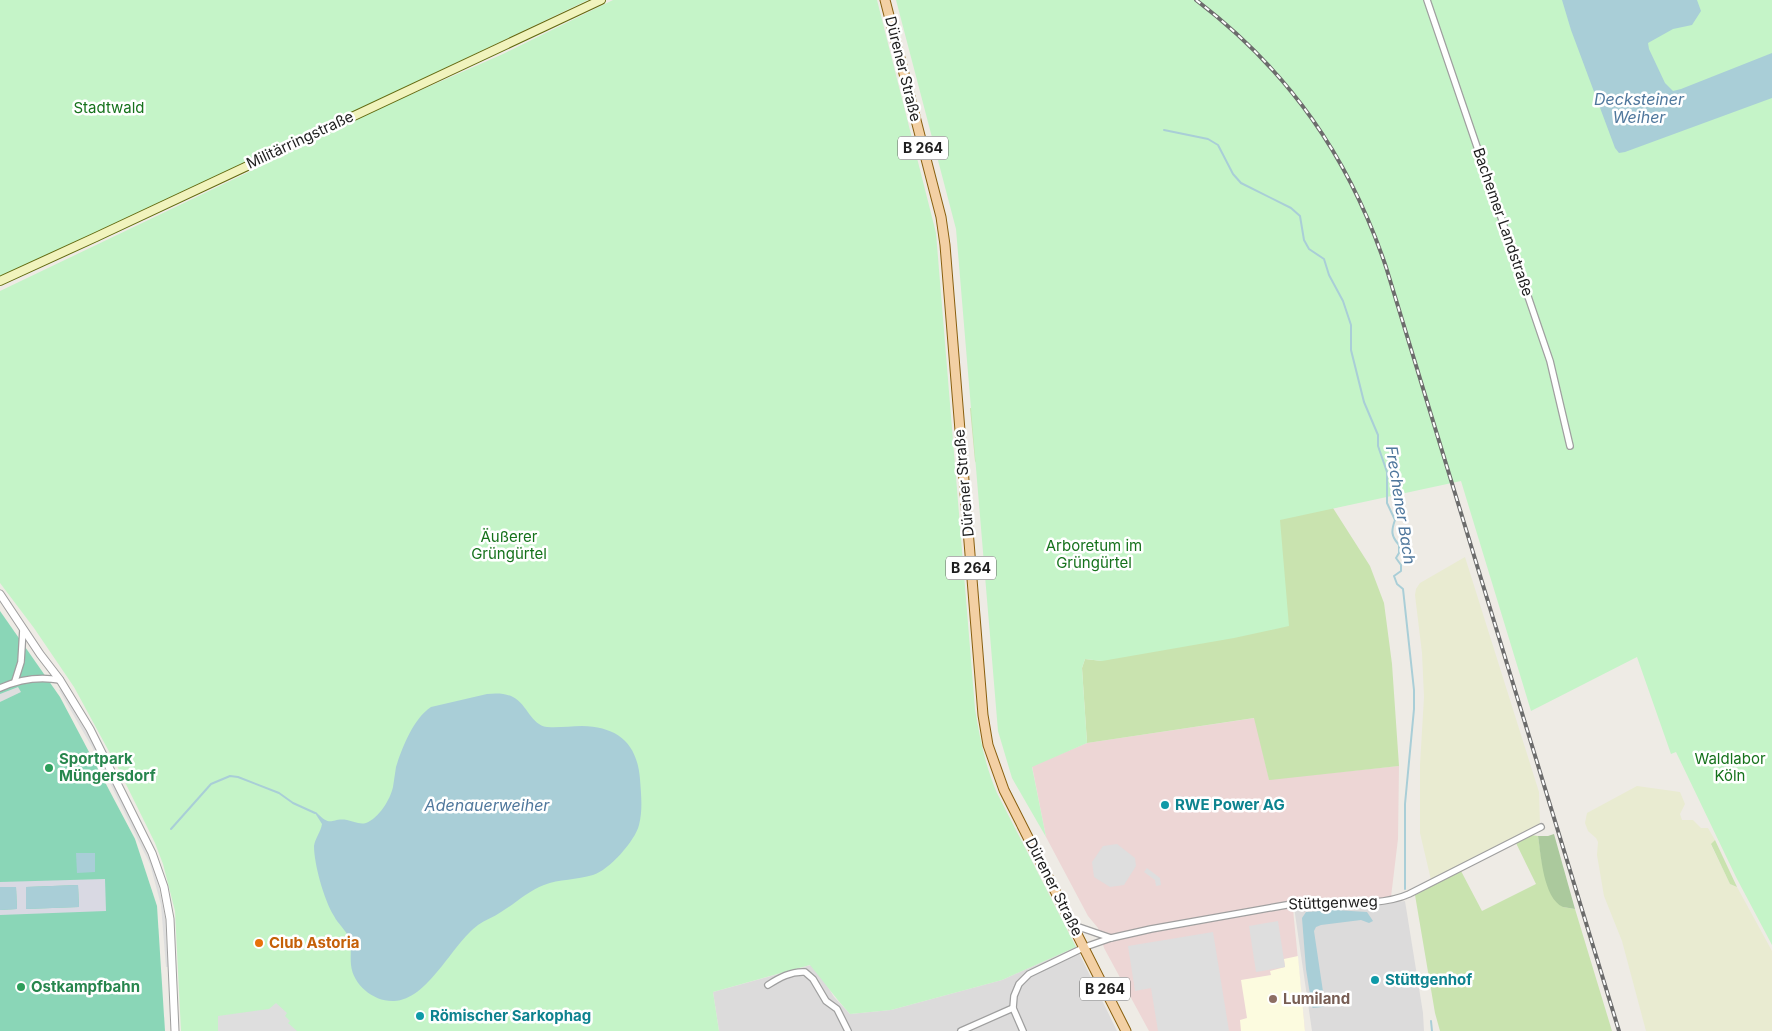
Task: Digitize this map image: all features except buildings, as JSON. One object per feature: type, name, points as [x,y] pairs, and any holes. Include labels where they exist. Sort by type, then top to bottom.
[{"type":"main road","name":"Militärringstraße","points":[[0,281],[601,0]]},
{"type":"main road","name":"Dürener Straße","points":[[885,0],[942,226],[983,715],[988,745],[1004,790],[1126,1031]]},
{"type":"street","name":"Bachemer Landstraße","points":[[1427,0],[1547,353],[1570,446]]},
{"type":"street","points":[[0,594],[40,654],[60,680],[90,729],[146,839],[159,871],[170,919],[175,1031]]},
{"type":"street","points":[[15,681],[21,662],[23,627]]},
{"type":"street","points":[[0,688],[15,681],[36,677],[60,680]]},
{"type":"street","name":"Stüttgenweg","points":[[1013,1008],[1014,996],[1019,984],[1029,974],[1085,947],[1111,938],[1292,904],[1312,902],[1379,902],[1408,895],[1541,827]]},
{"type":"street","points":[[1073,924],[1111,938]]},
{"type":"street","points":[[768,985],[781,977],[805,972],[813,979],[826,1001],[837,1009],[848,1031]]},
{"type":"street","points":[[961,1031],[1013,1008],[1023,1031]]},
{"type":"shaded area","points":[[1465,557],[1539,792],[1540,825],[1431,880],[1420,833],[1420,765],[1424,697],[1422,653],[1415,595],[1420,583]]},
{"type":"shaded area","points":[[18,687],[21,692],[0,702],[0,694]]},
{"type":"shaded area","points":[[61,689],[96,748],[151,862],[159,887],[165,917],[168,967],[166,967],[161,905],[150,864],[92,747],[59,690]]},
{"type":"shaded area","points":[[1255,718],[1269,779],[1399,766],[1398,839],[1391,897],[1377,900],[1292,899],[1305,1031],[1149,1031],[1104,948],[1098,928],[1088,916],[1046,837],[1032,766],[1087,743]]},
{"type":"shaded area","points":[[1637,786],[1680,792],[1685,804],[1680,814],[1682,820],[1693,820],[1701,828],[1708,828],[1715,840],[1711,845],[1730,884],[1737,887],[1772,951],[1772,1031],[1646,1031],[1622,941],[1604,896],[1597,855],[1598,842],[1588,831],[1585,823],[1587,813]]},
{"type":"shaded area","points":[[1117,844],[1135,858],[1136,866],[1124,885],[1110,887],[1094,877],[1092,862],[1103,846]]},
{"type":"shaded area","points":[[1147,868],[1160,878],[1161,885],[1156,886],[1155,880],[1144,872]]},
{"type":"shaded area","points":[[105,879],[106,911],[0,915],[0,910],[17,909],[16,887],[0,887],[0,882]],"holes":[[[78,885],[79,907],[26,909],[26,887]]]},
{"type":"shaded area","name":"Stüttgenhof","points":[[1405,901],[1423,1013],[1424,1031],[1312,1031],[1294,907],[1313,905],[1379,905]]},
{"type":"shaded area","points":[[1278,921],[1285,967],[1256,972],[1249,926]]},
{"type":"shaded area","points":[[1213,932],[1229,1031],[1158,1031],[1151,988],[1135,991],[1128,946]]},
{"type":"shaded area","points":[[1076,947],[1117,1031],[719,1031],[713,992],[811,965],[834,997],[850,1014],[891,1010],[1002,980]]},
{"type":"shaded area","name":"Lumiland","points":[[1298,956],[1305,1031],[1241,1031],[1240,1020],[1247,1018],[1241,980],[1271,975],[1270,971],[1285,967],[1284,959]]},
{"type":"shaded area","points":[[276,1003],[287,1013],[285,1016],[290,1021],[288,1023],[297,1031],[218,1031],[218,1016],[269,1009]]},
{"type":"green space","name":"Stadtwald","points":[[0,0],[588,0],[0,280]]},
{"type":"green space","name":"Äußerer Grüngürtel","points":[[613,0],[877,0],[936,233],[975,709],[981,741],[997,793],[1076,947],[1002,980],[891,1010],[850,1014],[810,965],[713,992],[719,1031],[181,1031],[175,911],[163,864],[155,843],[118,768],[74,687],[34,628],[0,583],[0,291],[261,166],[330,130],[503,54]]},
{"type":"green space","points":[[896,0],[1772,0],[1772,945],[1736,877],[1676,752],[1671,754],[1637,657],[1531,711],[1461,481],[1280,520],[1289,626],[1234,638],[1102,661],[1085,659],[1082,668],[1087,743],[1032,767],[1046,837],[1012,778],[998,731],[956,229]]},
{"type":"green space","name":"Arboretum im Grüngürtel","points":[[970,408],[1004,414],[1351,504],[1333,508],[1370,566],[1384,603],[1392,664],[1399,766],[1269,780],[1254,718],[1087,743],[1082,668],[1085,659],[1102,661],[975,461]]},
{"type":"green space","name":"Sportpark Müngersdorf","points":[[0,611],[60,697],[135,839],[157,906],[165,1031],[0,1031]]},
{"type":"green space","points":[[1554,834],[1575,909],[1563,907],[1556,902],[1551,895],[1544,875],[1538,836]]},
{"type":"green space","points":[[1531,835],[1538,836],[1542,862],[1563,907],[1575,909],[1612,1031],[1440,1031],[1435,1013],[1415,895],[1461,871],[1482,911],[1536,884],[1516,843]]},
{"type":"green space","points":[[1715,840],[1737,887],[1730,884],[1711,844]]},
{"type":"water","name":"Decksteiner Weiher","points":[[1562,0],[1697,0],[1701,11],[1692,25],[1673,29],[1648,43],[1665,83],[1673,91],[1681,89],[1772,53],[1772,98],[1619,153],[1615,148],[1571,30]]},
{"type":"water","name":"Adenauerweiher","points":[[487,694],[513,697],[522,704],[537,722],[547,727],[594,727],[615,733],[623,739],[635,755],[640,779],[641,813],[637,832],[614,861],[599,872],[587,877],[550,883],[533,890],[478,925],[468,934],[429,982],[418,991],[406,998],[394,1001],[379,999],[366,991],[356,979],[351,965],[349,938],[330,909],[323,892],[314,846],[322,824],[315,813],[329,821],[342,819],[366,823],[371,821],[383,808],[389,797],[393,787],[396,767],[405,743],[414,726],[425,712],[431,707]]},
{"type":"water","points":[[76,853],[95,853],[95,872],[77,873]]},
{"type":"water","points":[[78,885],[79,907],[26,909],[26,887]]},
{"type":"water","points":[[0,887],[16,887],[17,909],[0,910]]},
{"type":"water","points":[[1335,910],[1367,912],[1373,921],[1369,923],[1361,920],[1316,927],[1314,931],[1325,1005],[1313,1008],[1306,969],[1302,918],[1306,912]]},
{"type":"waterway","name":"Frechener Bach","points":[[1164,130],[1208,139],[1218,145],[1233,174],[1241,183],[1291,208],[1300,216],[1304,240],[1309,249],[1324,259],[1329,275],[1343,301],[1351,325],[1351,350],[1364,402],[1378,435],[1378,446],[1387,472],[1387,503],[1395,520],[1392,533],[1399,545],[1399,553],[1396,558],[1401,565],[1401,571],[1394,576],[1397,584],[1403,589],[1414,690],[1405,804],[1405,889]]},
{"type":"waterway","points":[[171,829],[211,784],[230,776],[238,777],[279,793],[293,803],[315,813]]},
{"type":"waterway","name":"Frechener Bach","points":[[1431,1021],[1432,1031]]},
{"type":"railway","points":[[1196,0],[1260,56],[1312,119],[1354,189],[1371,227],[1386,267],[1619,1031]]},
{"type":"place","name":"Sportpark Müngersdorf","points":[[49,768]]},
{"type":"place","name":"RWE Power AG","points":[[1165,805]]},
{"type":"place","name":"Club Astoria","points":[[259,943]]},
{"type":"place","name":"Stüttgenhof","points":[[1375,980]]},
{"type":"place","name":"Ostkampfbahn","points":[[21,987]]},
{"type":"place","name":"Lumiland","points":[[1273,999]]},
{"type":"place","name":"Römischer Sarkophag","points":[[420,1016]]},
{"type":"park label","name":"Waldlabor Köln","points":[[1730,768]]}]
